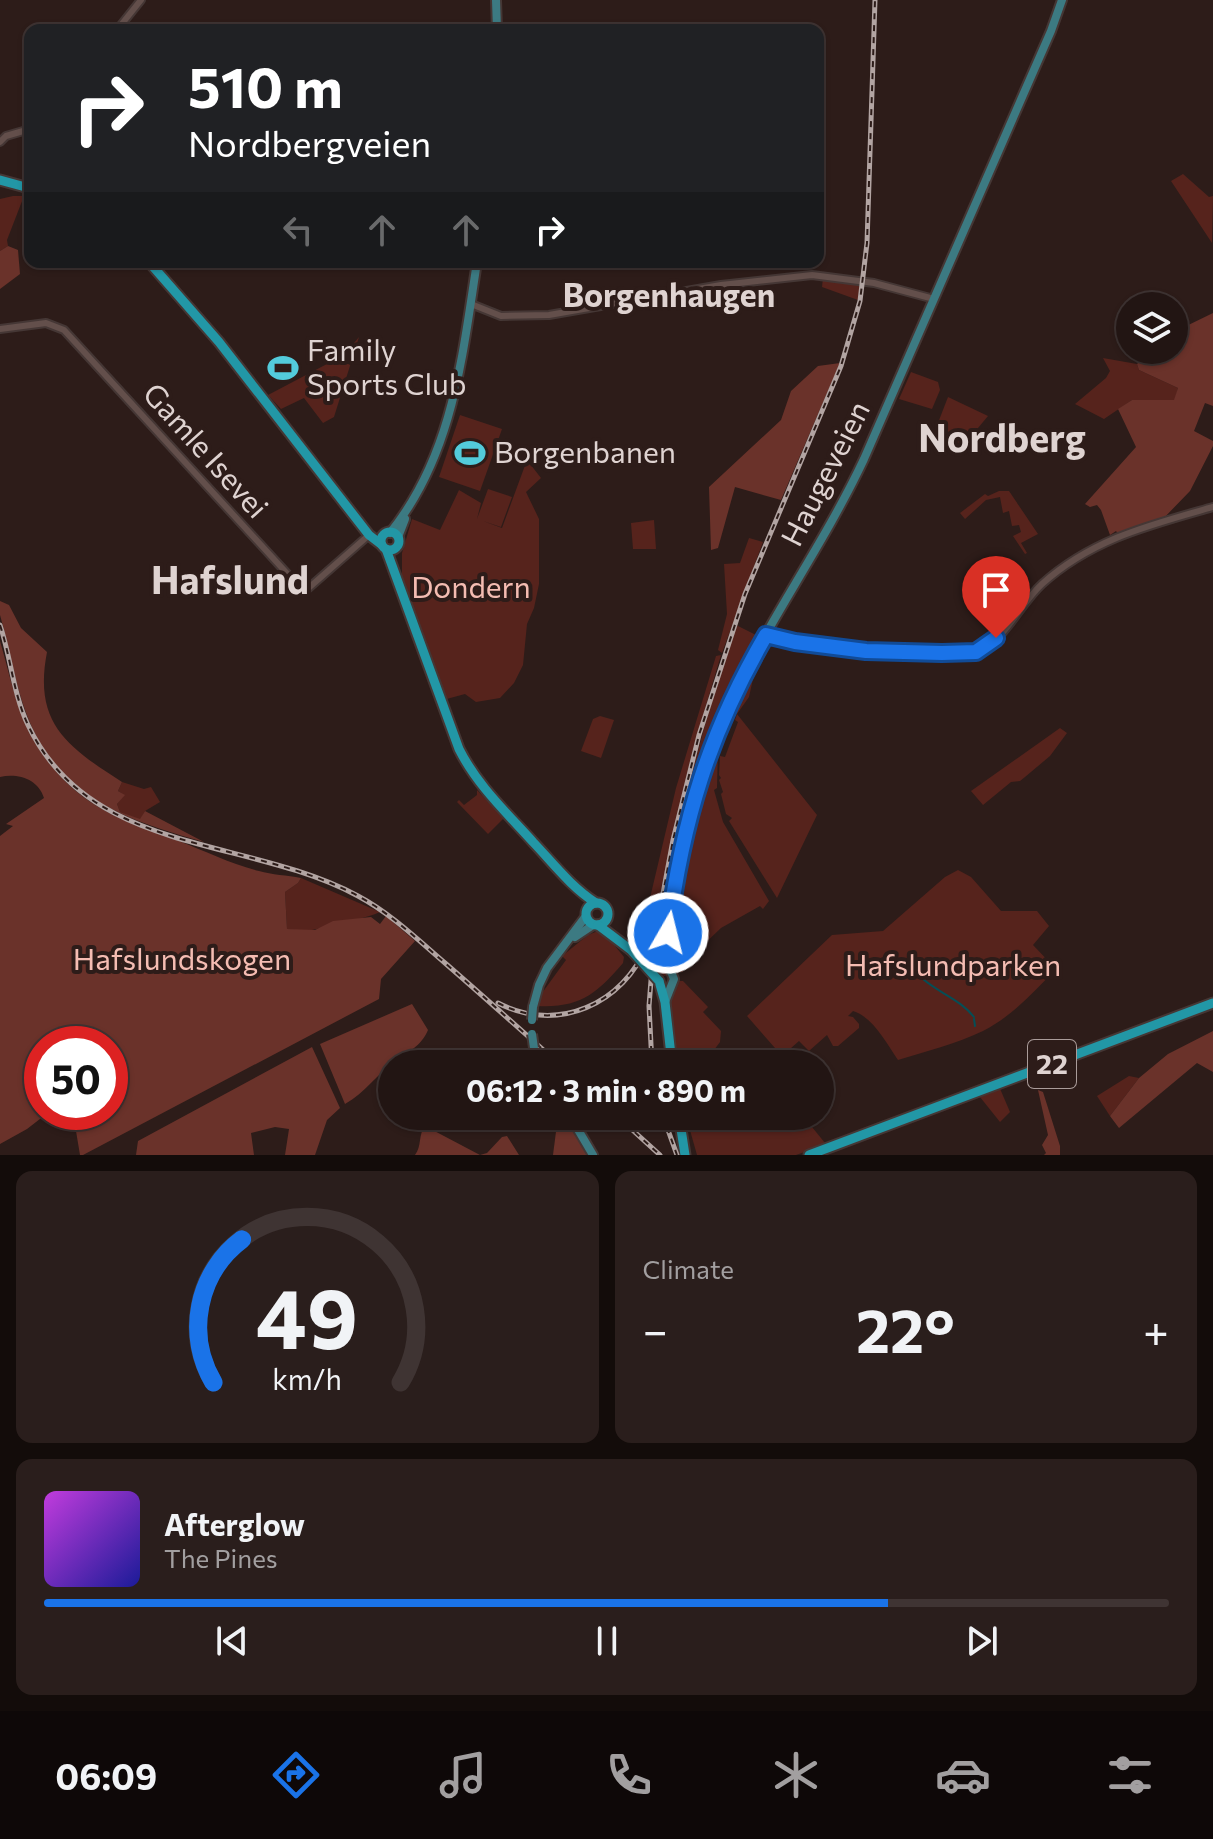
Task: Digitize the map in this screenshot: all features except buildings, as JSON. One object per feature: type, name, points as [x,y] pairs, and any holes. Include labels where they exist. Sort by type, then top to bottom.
[{"type":"highway","points":[[0,184],[24,187]]},
{"type":"highway","points":[[154,268],[219,342],[369,535],[390,541]]},
{"type":"highway","points":[[358,520],[390,541]]},
{"type":"highway","points":[[390,541],[396,580],[459,749],[469,768],[480,785],[555,866],[596,903],[606,908],[612,927],[659,981],[665,1002],[670,1050]]},
{"type":"highway","points":[[555,866],[596,925],[631,950]]},
{"type":"highway","points":[[586,913],[596,903]]},
{"type":"highway","points":[[596,925],[607,917]]},
{"type":"highway","name":"22","points":[[809,1155],[1213,1003]]},
{"type":"highway","points":[[681,1130],[687,1155]]},
{"type":"main road","points":[[496,0],[497,24]]},
{"type":"main road","name":"Haugeveien","points":[[665,1002],[674,981],[667,957],[668,933],[680,851],[690,811],[727,709],[851,488],[1062,0]]},
{"type":"main road","points":[[390,541],[430,472],[444,432],[459,372],[476,268]]},
{"type":"main road","points":[[535,1050],[533,1007],[543,975],[586,913]]},
{"type":"main road","points":[[568,942],[596,925]]},
{"type":"main road","points":[[659,981],[667,981],[673,975]]},
{"type":"main road","points":[[578,1130],[593,1155]]},
{"type":"street","points":[[122,24],[141,0]]},
{"type":"street","points":[[1,138],[24,131]]},
{"type":"street","points":[[470,308],[510,317],[561,314],[695,289],[812,275],[874,283],[934,299]]},
{"type":"street","name":"Gamle Isevei","points":[[0,329],[53,323],[74,340],[304,592],[369,535]]},
{"type":"street","points":[[766,635],[866,651],[976,652],[996,638],[1041,585],[1068,563],[1112,538],[1213,507]]},
{"type":"green space","points":[[1183,174],[1209,197],[1213,196],[1212,243],[1171,181]]},
{"type":"green space","points":[[24,196],[7,240],[8,246],[0,251],[0,199]]},
{"type":"green space","points":[[8,246],[18,250],[20,274],[0,289],[0,251]]},
{"type":"green space","points":[[823,278],[860,283],[858,300],[822,287]]},
{"type":"green space","points":[[1213,313],[1213,406],[1205,403],[1194,431],[1213,441],[1213,446],[1190,491],[1160,522],[1110,535],[1097,505],[1090,507],[1085,504],[1136,447],[1118,409],[1132,400],[1174,400],[1178,388],[1139,370],[1137,364],[1188,364],[1188,325]]},
{"type":"green space","points":[[359,337],[334,417],[323,423],[304,398],[281,409],[268,395],[344,355]]},
{"type":"green space","points":[[1103,358],[1116,360],[1116,364],[1137,364],[1139,370],[1178,388],[1175,400],[1132,400],[1104,419],[1075,404],[1110,371]]},
{"type":"green space","points":[[840,363],[781,500],[735,487],[718,548],[711,550],[709,487],[781,420],[791,391],[818,366]]},
{"type":"green space","points":[[911,372],[938,382],[940,390],[932,409],[899,399]]},
{"type":"green space","points":[[948,397],[988,416],[963,446],[936,428]]},
{"type":"green space","name":"Borgenbanen","points":[[460,415],[502,429],[480,491],[439,477]]},
{"type":"green space","name":"Dondern","points":[[527,460],[541,478],[526,492],[539,519],[539,584],[527,624],[523,665],[514,683],[500,698],[476,702],[465,694],[443,700],[402,582],[402,553],[412,519],[440,530],[459,490],[481,503],[477,519],[488,489],[512,497],[501,527],[483,521],[502,528]]},
{"type":"green space","points":[[1009,491],[1038,534],[1021,543],[1025,554],[1013,536],[1021,532],[1019,525],[1012,526],[1009,511],[1003,513],[1000,497],[986,500],[965,519],[960,513],[985,494],[988,496]]},
{"type":"green space","points":[[654,520],[656,549],[633,549],[631,523]]},
{"type":"green space","points":[[749,538],[763,542],[722,653],[718,650],[727,614],[724,564],[740,563]]},
{"type":"green space","points":[[0,601],[9,605],[21,628],[47,652],[45,698],[50,716],[59,731],[86,757],[122,782],[118,791],[125,795],[117,804],[120,812],[140,819],[145,811],[204,842],[120,813],[74,784],[55,764],[38,740],[25,710],[0,615]]},
{"type":"green space","points":[[736,625],[772,643],[753,679],[749,697],[737,714],[733,711],[718,748],[717,788],[714,790],[723,822],[769,901],[763,909],[760,906],[721,928],[697,951],[682,937],[672,945],[680,958],[683,972],[676,972],[671,956],[670,933],[678,876],[697,794],[728,707],[705,765],[687,824],[675,884],[667,946],[667,962],[673,975],[664,976],[653,966],[668,879],[698,751]]},
{"type":"green space","name":"Hafslundskogen","points":[[0,641],[29,732],[50,765],[81,795],[135,825],[228,861],[264,872],[301,878],[285,892],[287,929],[315,930],[333,921],[371,917],[380,924],[386,916],[415,941],[381,979],[379,999],[83,1155],[80,1155],[76,1130],[128,1130],[128,1026],[24,1026],[25,1130],[0,1144],[0,836],[13,826],[6,824],[44,798],[37,786],[26,779],[0,777]]},
{"type":"green space","points":[[721,655],[693,749],[653,925],[641,953],[635,933],[637,925],[650,898],[676,788],[716,656]]},
{"type":"green space","points":[[737,714],[817,815],[777,898],[729,821],[732,818],[726,814],[721,794],[720,756],[725,757],[738,722],[735,720]]},
{"type":"green space","points":[[600,716],[614,720],[601,758],[581,751],[593,719]]},
{"type":"green space","points":[[1060,728],[1067,733],[1050,756],[1020,781],[1011,782],[983,805],[971,791]]},
{"type":"green space","points":[[122,782],[144,789],[151,787],[160,802],[145,811],[140,820],[120,812],[117,804],[124,795],[118,791]]},
{"type":"green space","points":[[477,790],[504,818],[488,834],[457,802],[459,800],[464,805],[477,795]]},
{"type":"green space","name":"Hafslundparken","points":[[958,870],[971,877],[1001,911],[1037,911],[1049,926],[1033,945],[1056,969],[1003,1018],[962,1040],[898,1060],[873,1025],[853,1011],[848,1016],[853,1017],[859,1028],[838,1046],[833,1046],[827,1035],[810,1050],[799,1041],[789,1050],[777,1050],[747,1016],[832,935],[883,931],[945,877]]},
{"type":"green space","points":[[301,878],[380,912],[312,930],[287,929],[285,892]]},
{"type":"green space","points":[[598,931],[606,935],[624,957],[623,963],[605,983],[587,996],[566,1004],[538,1006],[542,993],[566,960],[562,956],[588,935]]},
{"type":"green space","points":[[678,981],[683,981],[708,1007],[703,1012],[721,1031],[720,1042],[714,1050],[676,1050],[670,997]]},
{"type":"green space","points":[[412,1004],[428,1030],[411,1050],[378,1050],[378,1076],[345,1104],[320,1044]]},
{"type":"green space","points":[[1213,1031],[1213,1072],[1197,1063],[1119,1128],[1110,1116],[1139,1078],[1168,1054]]},
{"type":"green space","points":[[312,1047],[340,1108],[327,1120],[315,1155],[285,1155],[289,1129],[275,1127],[251,1133],[254,1155],[136,1155],[138,1141]]},
{"type":"green space","points":[[1129,1076],[1139,1078],[1110,1116],[1097,1096]]},
{"type":"green space","points":[[998,1084],[1010,1112],[1000,1122],[976,1092]]},
{"type":"green space","points":[[1038,1090],[1043,1092],[1060,1155],[1044,1155],[1042,1145],[1048,1135]]},
{"type":"green space","points":[[423,1130],[433,1130],[480,1155],[415,1155]]},
{"type":"green space","points":[[556,1130],[576,1130],[591,1155],[553,1155]]},
{"type":"green space","points":[[690,1130],[814,1130],[825,1143],[796,1155],[697,1155]]},
{"type":"green space","points":[[507,1136],[519,1155],[480,1155]]},
{"type":"waterway","points":[[923,979],[974,1017]]},
{"type":"waterway","points":[[974,1019],[975,1026]]},
{"type":"railway","points":[[651,1050],[649,1006],[654,942],[673,840],[699,735],[745,594],[841,366],[860,301],[867,243],[875,0]]},
{"type":"railway","points":[[0,625],[28,725],[55,767],[90,799],[130,821],[314,877],[358,896],[414,936],[543,1050]]},
{"type":"railway","points":[[498,1003],[521,1012],[543,1015],[565,1014],[586,1008],[622,983],[637,965],[648,944]]},
{"type":"railway","points":[[632,1130],[660,1155]]},
{"type":"railway","points":[[668,1130],[677,1155]]},
{"type":"place","name":"Family Sports Club","points":[[283,368]]},
{"type":"place","name":"Borgenbanen","points":[[470,453]]},
{"type":"district","name":"Borgenhaugen","points":[[669,296]]},
{"type":"district","name":"Nordberg","points":[[1002,439]]},
{"type":"district","name":"Hafslund","points":[[230,581]]},
{"type":"route","points":[[668,933],[683,834],[692,802],[727,709],[766,635],[775,639],[866,651],[942,653],[976,652],[996,638]]}]
